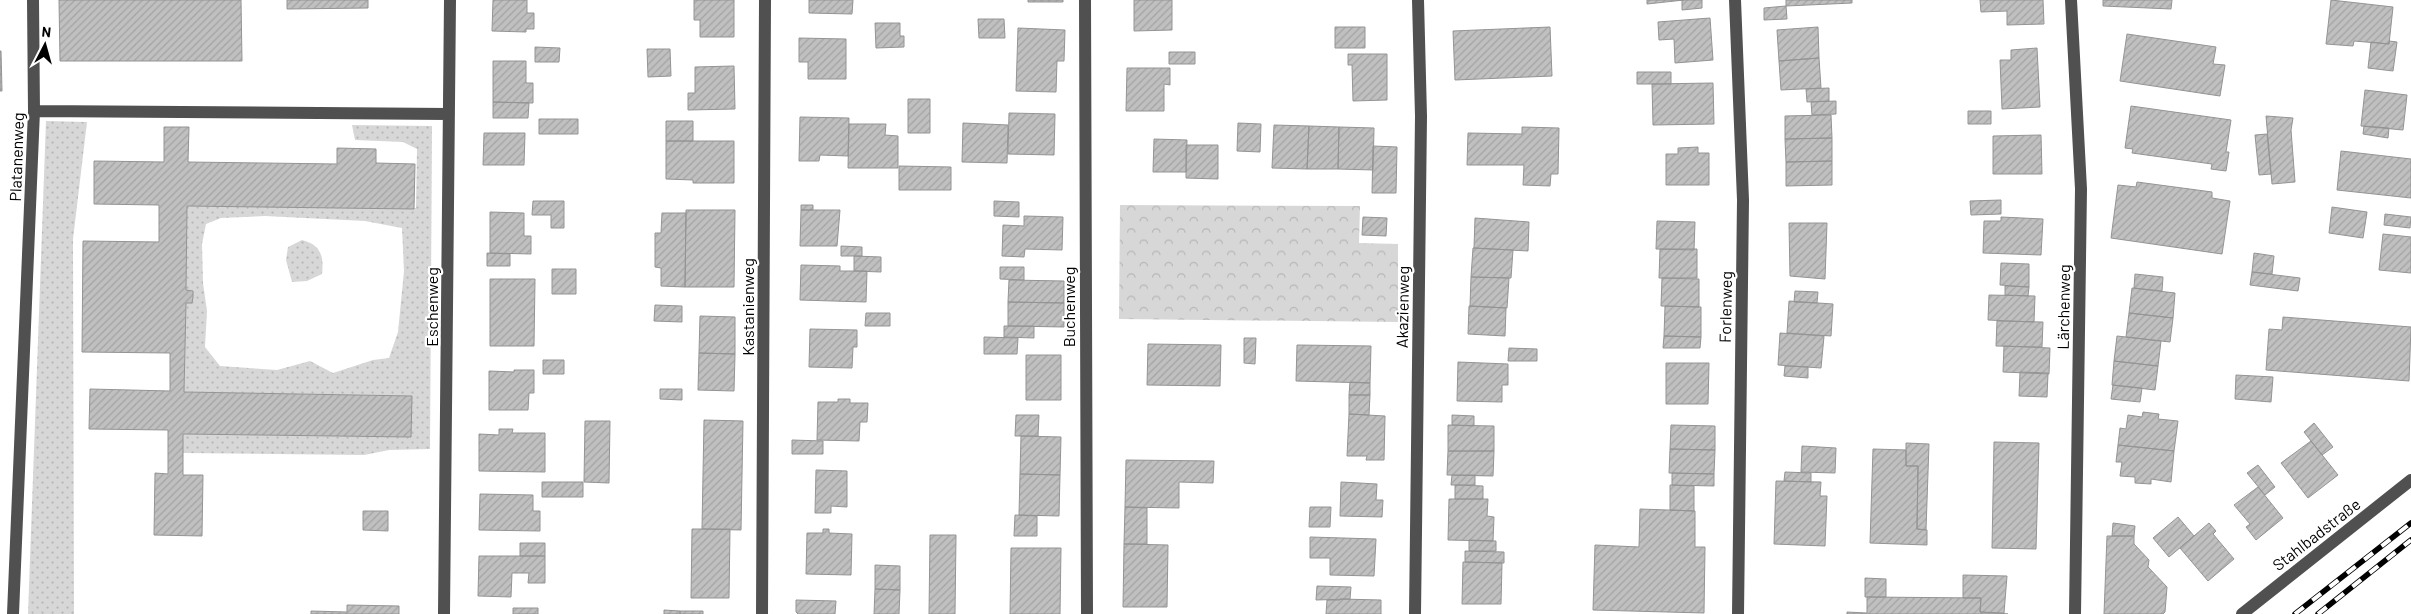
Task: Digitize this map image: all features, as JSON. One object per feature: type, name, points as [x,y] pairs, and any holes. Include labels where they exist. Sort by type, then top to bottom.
[{"type":"street","name":"Platanenweg","points":[[13,614],[34,111],[33,0]]},
{"type":"street","name":"Eschenweg","points":[[444,614],[450,0]]},
{"type":"street","name":"Kastanienweg","points":[[762,614],[765,0]]},
{"type":"street","name":"Buchenweg","points":[[1085,0],[1084,329],[1087,614]]},
{"type":"street","name":"Akazienweg","points":[[1415,614],[1421,125],[1418,0]]},
{"type":"street","name":"Forlenweg","points":[[1735,0],[1743,200],[1738,614]]},
{"type":"street","name":"Lärchenweg","points":[[2071,0],[2081,189],[2075,614]]},
{"type":"street","points":[[34,111],[449,114]]},
{"type":"street","name":"Stahlbadstraße","points":[[2242,614],[2411,480]]},
{"type":"green space","points":[[46,121],[87,122],[73,239],[74,614],[28,614]]},
{"type":"green space","points":[[352,125],[432,126],[430,449],[389,450],[364,455],[183,453],[183,434],[411,437],[411,396],[184,392],[187,206],[416,208],[417,149],[403,142],[355,140]],"holes":[[[265,216],[365,221],[402,228],[404,271],[398,332],[389,358],[373,360],[333,373],[310,361],[277,370],[220,366],[205,347],[207,311],[203,283],[202,244],[206,224],[221,218]]]},
{"type":"green space","points":[[1120,205],[1360,206],[1359,243],[1398,244],[1398,322],[1119,319]]},
{"type":"green space","points":[[302,240],[313,245],[320,252],[322,257],[322,274],[307,281],[292,282],[286,260],[288,247]]},
{"type":"building","points":[[59,0],[241,0],[242,61],[60,61]]},
{"type":"building","points":[[287,0],[368,0],[368,8],[287,9]]},
{"type":"building","points":[[493,0],[527,0],[527,13],[534,13],[534,29],[526,29],[526,32],[492,31]]},
{"type":"building","points":[[694,0],[734,0],[734,37],[700,37],[700,20],[694,20]]},
{"type":"building","points":[[809,0],[853,0],[852,14],[809,13]]},
{"type":"building","points":[[1028,0],[1063,0],[1063,2],[1028,2]]},
{"type":"building","points":[[1134,0],[1172,0],[1172,30],[1134,31]]},
{"type":"building","points":[[1647,0],[1684,0],[1647,4]]},
{"type":"building","points":[[1682,0],[1702,0],[1702,8],[1682,10]]},
{"type":"building","points":[[1786,0],[1852,0],[1852,3],[1786,6]]},
{"type":"building","points":[[1980,0],[2043,0],[2044,24],[2007,25],[2007,11],[1981,12]]},
{"type":"building","points":[[2103,0],[2172,0],[2171,9],[2103,6]]},
{"type":"building","points":[[2331,0],[2393,7],[2389,44],[2354,41],[2353,46],[2326,44]]},
{"type":"building","points":[[1786,6],[1787,19],[1764,20],[1764,8]]},
{"type":"building","points":[[1710,18],[1713,60],[1675,63],[1674,39],[1659,40],[1658,22]]},
{"type":"building","points":[[978,19],[1004,19],[1005,38],[979,38]]},
{"type":"building","points":[[875,23],[900,23],[900,36],[904,36],[904,47],[876,48]]},
{"type":"building","points":[[1335,27],[1365,27],[1365,48],[1335,48]]},
{"type":"building","points":[[1550,27],[1552,76],[1455,80],[1453,31]]},
{"type":"building","points":[[1818,27],[1819,58],[1779,61],[1777,30]]},
{"type":"building","points":[[1018,28],[1065,30],[1064,61],[1057,61],[1056,92],[1016,91]]},
{"type":"building","points":[[2127,34],[2216,47],[2213,64],[2225,65],[2220,96],[2120,81]]},
{"type":"building","points":[[799,38],[846,39],[846,79],[808,79],[808,62],[799,62]]},
{"type":"building","points":[[2389,41],[2397,42],[2393,71],[2368,68],[2371,42],[2389,44]]},
{"type":"building","points":[[535,47],[560,48],[559,62],[535,62]]},
{"type":"building","points":[[2037,48],[2040,107],[2002,109],[2000,60],[2011,60],[2011,50]]},
{"type":"building","points":[[647,49],[670,49],[671,76],[648,77]]},
{"type":"building","points":[[1,51],[2,91],[0,91]]},
{"type":"building","points":[[1169,52],[1195,52],[1195,64],[1169,64]]},
{"type":"building","points":[[1348,54],[1387,54],[1387,100],[1353,101],[1352,65],[1348,65]]},
{"type":"building","points":[[1819,58],[1821,88],[1781,90],[1779,61]]},
{"type":"building","points":[[493,61],[526,61],[526,83],[533,83],[533,103],[493,102]]},
{"type":"building","points":[[734,66],[735,109],[688,110],[688,93],[695,93],[695,67]]},
{"type":"building","points":[[1127,68],[1170,68],[1170,85],[1164,84],[1164,111],[1126,111]]},
{"type":"building","points":[[1637,72],[1671,72],[1671,84],[1637,84]]},
{"type":"building","points":[[1713,83],[1714,124],[1653,125],[1652,84]]},
{"type":"building","points":[[1829,88],[1829,101],[1807,102],[1806,89]]},
{"type":"building","points":[[2365,90],[2407,95],[2403,130],[2361,126]]},
{"type":"building","points":[[908,99],[930,99],[930,133],[908,133]]},
{"type":"building","points":[[1836,101],[1836,114],[1812,115],[1811,102]]},
{"type":"building","points":[[493,102],[529,103],[528,118],[493,118]]},
{"type":"building","points":[[2131,106],[2231,120],[2226,152],[2229,152],[2226,171],[2211,169],[2212,164],[2132,153],[2133,149],[2125,148]]},
{"type":"building","points":[[1968,111],[1991,111],[1991,124],[1968,124]]},
{"type":"building","points":[[1009,113],[1055,114],[1054,155],[1008,154]]},
{"type":"building","points":[[1831,115],[1832,138],[1785,139],[1785,116]]},
{"type":"building","points":[[2266,116],[2293,118],[2291,130],[2295,182],[2272,184]]},
{"type":"building","points":[[800,117],[849,118],[848,156],[820,155],[819,161],[799,161]]},
{"type":"building","points":[[539,119],[578,119],[578,134],[539,134]]},
{"type":"building","points":[[666,121],[693,121],[693,141],[666,141]]},
{"type":"building","points":[[963,123],[1008,125],[1007,163],[962,162]]},
{"type":"building","points":[[1238,123],[1261,124],[1260,152],[1237,151]]},
{"type":"building","points":[[849,124],[886,124],[885,135],[898,136],[898,168],[848,168]]},
{"type":"building","points":[[1274,125],[1309,126],[1307,169],[1272,168]]},
{"type":"building","points":[[1309,126],[1339,127],[1338,169],[1307,169]]},
{"type":"building","points":[[2364,126],[2389,128],[2388,138],[2363,134]]},
{"type":"building","points":[[164,127],[189,127],[188,162],[337,164],[337,148],[376,149],[376,163],[415,164],[414,209],[187,206],[186,290],[193,291],[193,297],[192,303],[186,303],[184,392],[412,396],[411,437],[183,434],[183,475],[203,475],[202,536],[154,535],[155,473],[168,474],[168,430],[89,429],[90,389],[170,391],[170,353],[82,352],[83,241],[159,242],[159,205],[94,204],[94,161],[164,162]]},
{"type":"building","points":[[1339,127],[1374,128],[1373,170],[1338,169]]},
{"type":"building","points":[[1522,127],[1559,128],[1558,174],[1551,174],[1550,186],[1523,185],[1524,165],[1467,165],[1468,133],[1522,134]]},
{"type":"building","points":[[484,133],[525,133],[524,165],[483,165]]},
{"type":"building","points":[[2267,134],[2271,174],[2259,175],[2255,135]]},
{"type":"building","points":[[2041,135],[2042,174],[1993,174],[1993,136]]},
{"type":"building","points":[[1832,138],[1832,161],[1786,162],[1785,139]]},
{"type":"building","points":[[1154,139],[1187,140],[1186,172],[1153,172]]},
{"type":"building","points":[[666,141],[734,141],[734,183],[693,183],[693,180],[666,179]]},
{"type":"building","points":[[1186,145],[1218,145],[1218,179],[1186,178]]},
{"type":"building","points":[[1373,146],[1397,147],[1396,193],[1372,193]]},
{"type":"building","points":[[1698,147],[1698,153],[1709,153],[1709,185],[1666,185],[1666,154],[1678,154],[1678,148]]},
{"type":"building","points":[[2341,151],[2411,159],[2411,198],[2337,190]]},
{"type":"building","points":[[1832,161],[1832,185],[1786,186],[1786,162]]},
{"type":"building","points":[[899,166],[951,167],[951,190],[899,190]]},
{"type":"building","points":[[2137,182],[2212,192],[2212,198],[2230,201],[2222,254],[2111,238],[2118,185],[2136,187]]},
{"type":"building","points":[[2001,200],[2001,214],[1971,215],[1970,201]]},
{"type":"building","points":[[533,201],[564,201],[564,228],[551,228],[551,215],[532,215]]},
{"type":"building","points":[[994,201],[1019,202],[1019,217],[994,216]]},
{"type":"building","points":[[801,205],[813,205],[813,210],[801,210]]},
{"type":"building","points":[[2332,207],[2367,212],[2363,238],[2329,233]]},
{"type":"building","points":[[686,210],[735,210],[734,287],[685,287]]},
{"type":"building","points":[[801,210],[840,210],[837,246],[800,246]]},
{"type":"building","points":[[490,212],[524,213],[524,236],[531,236],[531,254],[490,253]]},
{"type":"building","points":[[662,213],[686,213],[685,287],[661,286],[661,268],[655,267],[655,233],[661,233]]},
{"type":"building","points":[[2385,214],[2411,217],[2410,228],[2384,225]]},
{"type":"building","points":[[1024,216],[1063,217],[1062,250],[1025,249],[1024,257],[1002,256],[1003,225],[1024,226]]},
{"type":"building","points":[[1363,217],[1387,218],[1386,236],[1362,235]]},
{"type":"building","points":[[2001,217],[2043,219],[2041,255],[1983,253],[1984,221],[2001,221]]},
{"type":"building","points":[[1475,218],[1529,222],[1528,251],[1474,248]]},
{"type":"building","points":[[1657,221],[1695,222],[1694,250],[1656,249]]},
{"type":"building","points":[[1789,223],[1827,223],[1825,279],[1790,276]]},
{"type":"building","points":[[2383,234],[2411,237],[2411,273],[2379,270]]},
{"type":"building","points":[[841,246],[862,247],[862,256],[841,256]]},
{"type":"building","points":[[1473,248],[1513,250],[1511,278],[1471,277]]},
{"type":"building","points":[[1660,249],[1697,249],[1697,278],[1659,278]]},
{"type":"building","points":[[487,253],[510,254],[510,266],[487,266]]},
{"type":"building","points":[[2254,253],[2274,256],[2272,274],[2252,272]]},
{"type":"building","points":[[854,256],[881,257],[881,272],[854,271]]},
{"type":"building","points":[[2001,263],[2029,264],[2029,287],[2000,285]]},
{"type":"building","points":[[801,265],[840,266],[840,271],[867,271],[866,302],[800,300]]},
{"type":"building","points":[[1000,267],[1024,267],[1024,280],[1000,279]]},
{"type":"building","points":[[552,269],[576,269],[576,294],[552,294]]},
{"type":"building","points":[[2252,272],[2300,278],[2298,291],[2250,285]]},
{"type":"building","points":[[2135,274],[2163,277],[2162,291],[2134,288]]},
{"type":"building","points":[[1471,277],[1509,278],[1507,308],[1470,306]]},
{"type":"building","points":[[1662,278],[1699,279],[1699,307],[1661,306]]},
{"type":"building","points":[[490,279],[535,279],[534,346],[490,346]]},
{"type":"building","points":[[1009,280],[1064,281],[1064,303],[1008,302]]},
{"type":"building","points":[[2005,286],[2029,287],[2028,296],[2005,295]]},
{"type":"building","points":[[2132,288],[2175,293],[2173,318],[2129,313]]},
{"type":"building","points":[[1795,291],[1818,292],[1817,303],[1794,302]]},
{"type":"building","points":[[1989,295],[2035,296],[2034,322],[1988,320]]},
{"type":"building","points":[[1789,301],[1833,304],[1831,336],[1787,333]]},
{"type":"building","points":[[1008,302],[1064,303],[1064,327],[1008,326]]},
{"type":"building","points":[[655,305],[682,306],[682,322],[654,321]]},
{"type":"building","points":[[1469,306],[1506,308],[1505,336],[1468,334]]},
{"type":"building","points":[[1665,306],[1701,307],[1701,337],[1664,336]]},
{"type":"building","points":[[866,313],[890,313],[890,326],[865,326]]},
{"type":"building","points":[[2129,313],[2173,318],[2170,342],[2126,337]]},
{"type":"building","points":[[700,316],[735,317],[735,354],[699,353]]},
{"type":"building","points":[[2283,317],[2411,327],[2409,381],[2266,370],[2269,329],[2282,330]]},
{"type":"building","points":[[1997,321],[2043,322],[2042,347],[1996,346]]},
{"type":"building","points":[[1004,326],[1034,326],[1034,338],[1004,337]]},
{"type":"building","points":[[810,329],[857,330],[857,347],[853,347],[852,368],[809,367]]},
{"type":"building","points":[[1780,333],[1824,336],[1821,368],[1778,365]]},
{"type":"building","points":[[1664,336],[1701,337],[1700,348],[1663,348]]},
{"type":"building","points":[[2117,336],[2161,341],[2158,366],[2114,361]]},
{"type":"building","points":[[984,337],[1018,338],[1017,354],[984,354]]},
{"type":"building","points":[[1244,338],[1256,338],[1255,364],[1244,363]]},
{"type":"building","points":[[1148,344],[1221,345],[1220,386],[1147,385]]},
{"type":"building","points":[[1297,345],[1371,346],[1370,383],[1296,381]]},
{"type":"building","points":[[2004,346],[2050,348],[2049,374],[2003,372]]},
{"type":"building","points":[[1509,348],[1537,349],[1537,361],[1508,361]]},
{"type":"building","points":[[699,353],[735,354],[734,391],[698,390]]},
{"type":"building","points":[[1026,355],[1061,355],[1061,400],[1026,400]]},
{"type":"building","points":[[543,360],[564,360],[564,374],[543,374]]},
{"type":"building","points":[[2114,361],[2158,366],[2155,390],[2112,385]]},
{"type":"building","points":[[1458,362],[1508,364],[1508,385],[1502,385],[1502,402],[1457,401]]},
{"type":"building","points":[[1666,363],[1709,363],[1708,404],[1666,404]]},
{"type":"building","points":[[1785,366],[1808,367],[1808,378],[1784,376]]},
{"type":"building","points":[[514,370],[534,370],[534,393],[529,393],[528,410],[489,410],[489,371],[514,372]]},
{"type":"building","points":[[2020,372],[2048,373],[2047,397],[2019,396]]},
{"type":"building","points":[[2236,375],[2273,377],[2271,402],[2235,399]]},
{"type":"building","points":[[1350,382],[1370,383],[1370,395],[1349,395]]},
{"type":"building","points":[[2113,385],[2142,388],[2140,402],[2111,399]]},
{"type":"building","points":[[660,389],[682,389],[682,400],[660,399]]},
{"type":"building","points":[[1349,395],[1370,395],[1369,415],[1349,414]]},
{"type":"building","points":[[838,399],[850,399],[850,403],[868,403],[867,422],[860,422],[859,441],[817,440],[818,402],[838,402]]},
{"type":"building","points":[[2143,412],[2159,414],[2158,419],[2178,421],[2174,451],[2118,445],[2120,428],[2126,429],[2128,415],[2142,417]]},
{"type":"building","points":[[1349,414],[1385,416],[1384,460],[1366,460],[1367,456],[1347,456]]},
{"type":"building","points":[[1016,415],[1039,415],[1038,436],[1015,436]]},
{"type":"building","points":[[1452,415],[1474,416],[1474,426],[1452,425]]},
{"type":"building","points":[[704,420],[743,421],[741,530],[702,529]]},
{"type":"building","points":[[585,421],[610,421],[609,483],[584,482]]},
{"type":"building","points":[[2314,423],[2333,447],[2322,455],[2304,432]]},
{"type":"building","points":[[1448,425],[1494,426],[1494,451],[1448,451]]},
{"type":"building","points":[[1671,425],[1715,426],[1715,450],[1670,449]]},
{"type":"building","points":[[499,429],[513,429],[512,433],[545,433],[545,472],[479,471],[479,434],[499,435]]},
{"type":"building","points":[[1021,436],[1061,437],[1060,475],[1020,474]]},
{"type":"building","points":[[792,440],[823,441],[823,454],[792,454]]},
{"type":"building","points":[[2311,441],[2338,475],[2308,498],[2281,463]]},
{"type":"building","points":[[1994,442],[2039,443],[2036,549],[1992,548]]},
{"type":"building","points":[[1906,443],[1929,444],[1926,530],[1917,529],[1918,466],[1906,466]]},
{"type":"building","points":[[2118,445],[2174,451],[2171,482],[2151,479],[2151,484],[2135,483],[2135,477],[2120,476],[2122,462],[2116,462]]},
{"type":"building","points":[[1802,446],[1836,448],[1835,473],[1801,472]]},
{"type":"building","points":[[1670,449],[1715,450],[1714,474],[1669,473]]},
{"type":"building","points":[[1873,449],[1906,450],[1906,466],[1918,466],[1917,529],[1927,530],[1927,545],[1870,543]]},
{"type":"building","points":[[1448,451],[1494,451],[1493,476],[1447,475]]},
{"type":"building","points":[[1126,460],[1214,461],[1213,483],[1179,482],[1179,508],[1125,507]]},
{"type":"building","points":[[2258,465],[2275,487],[2265,495],[2247,473]]},
{"type":"building","points":[[816,470],[847,471],[847,507],[831,506],[831,513],[815,513]]},
{"type":"building","points":[[1785,472],[1811,473],[1811,482],[1784,481]]},
{"type":"building","points":[[1672,473],[1714,474],[1714,486],[1672,485]]},
{"type":"building","points":[[1020,474],[1060,475],[1059,516],[1019,515]]},
{"type":"building","points":[[1452,475],[1475,475],[1475,485],[1451,485]]},
{"type":"building","points":[[1776,481],[1821,482],[1820,496],[1827,496],[1825,546],[1774,544]]},
{"type":"building","points":[[542,482],[583,482],[583,497],[542,497]]},
{"type":"building","points":[[1341,482],[1377,484],[1376,500],[1383,500],[1382,517],[1340,516]]},
{"type":"building","points":[[1455,485],[1483,486],[1483,499],[1455,499]]},
{"type":"building","points":[[1670,485],[1694,486],[1694,511],[1670,510]]},
{"type":"building","points":[[2258,487],[2283,518],[2256,540],[2246,527],[2250,524],[2234,505]]},
{"type":"building","points":[[480,494],[533,495],[533,511],[540,511],[540,531],[479,530]]},
{"type":"building","points":[[1449,499],[1488,499],[1487,516],[1494,517],[1493,541],[1448,540]]},
{"type":"building","points":[[1125,507],[1147,508],[1147,544],[1124,544]]},
{"type":"building","points":[[1310,507],[1331,507],[1330,527],[1309,527]]},
{"type":"building","points":[[1640,509],[1695,511],[1695,547],[1705,547],[1704,613],[1593,610],[1595,545],[1639,547]]},
{"type":"building","points":[[363,511],[388,511],[388,531],[363,530]]},
{"type":"building","points":[[1015,515],[1037,516],[1037,536],[1014,536]]},
{"type":"building","points":[[2178,517],[2194,536],[2169,557],[2153,538]]},
{"type":"building","points":[[2113,523],[2135,526],[2134,536],[2112,536]]},
{"type":"building","points":[[2209,523],[2216,531],[2213,534],[2234,559],[2208,581],[2180,548]]},
{"type":"building","points":[[692,529],[730,529],[729,598],[691,598]]},
{"type":"building","points":[[823,529],[829,529],[829,533],[852,534],[851,575],[806,574],[807,533],[823,533]]},
{"type":"building","points":[[930,535],[956,535],[955,614],[929,614]]},
{"type":"building","points":[[2107,536],[2134,536],[2134,544],[2149,560],[2148,567],[2167,587],[2165,612],[2163,614],[2104,614]]},
{"type":"building","points":[[1310,537],[1376,539],[1374,576],[1330,575],[1330,558],[1310,558]]},
{"type":"building","points":[[1469,540],[1496,541],[1496,551],[1469,551]]},
{"type":"building","points":[[520,543],[545,543],[545,556],[520,556]]},
{"type":"building","points":[[1124,544],[1168,545],[1167,607],[1123,607]]},
{"type":"building","points":[[1011,548],[1061,548],[1060,614],[1010,614]]},
{"type":"building","points":[[1465,551],[1504,552],[1504,563],[1465,562]]},
{"type":"building","points":[[479,556],[545,556],[545,583],[528,583],[529,573],[512,573],[511,597],[478,596]]},
{"type":"building","points":[[1463,562],[1502,563],[1501,604],[1462,604]]},
{"type":"building","points":[[875,565],[900,566],[900,590],[875,589]]},
{"type":"building","points":[[1963,575],[2007,576],[2004,613],[1980,612],[1981,598],[1963,598]]},
{"type":"building","points":[[1865,578],[1886,579],[1886,597],[1865,597]]},
{"type":"building","points":[[1317,586],[1351,587],[1350,599],[1316,600]]},
{"type":"building","points":[[875,589],[900,590],[899,614],[874,614]]},
{"type":"building","points":[[1867,597],[1981,598],[1980,612],[2008,614],[1847,614],[1847,612],[1867,613]]},
{"type":"building","points":[[796,600],[836,601],[835,614],[798,614],[796,612]]},
{"type":"building","points":[[1327,600],[1381,600],[1381,614],[1326,614]]},
{"type":"building","points":[[347,605],[399,606],[399,614],[311,614],[311,611],[347,612]]},
{"type":"building","points":[[513,608],[538,608],[538,614],[513,614]]},
{"type":"building","points":[[664,610],[680,611],[680,614],[664,614]]},
{"type":"building","points":[[680,611],[703,611],[703,614],[680,614]]},
{"type":"railway","points":[[2295,614],[2411,523]]},
{"type":"railway","points":[[2318,614],[2411,540]]}]
